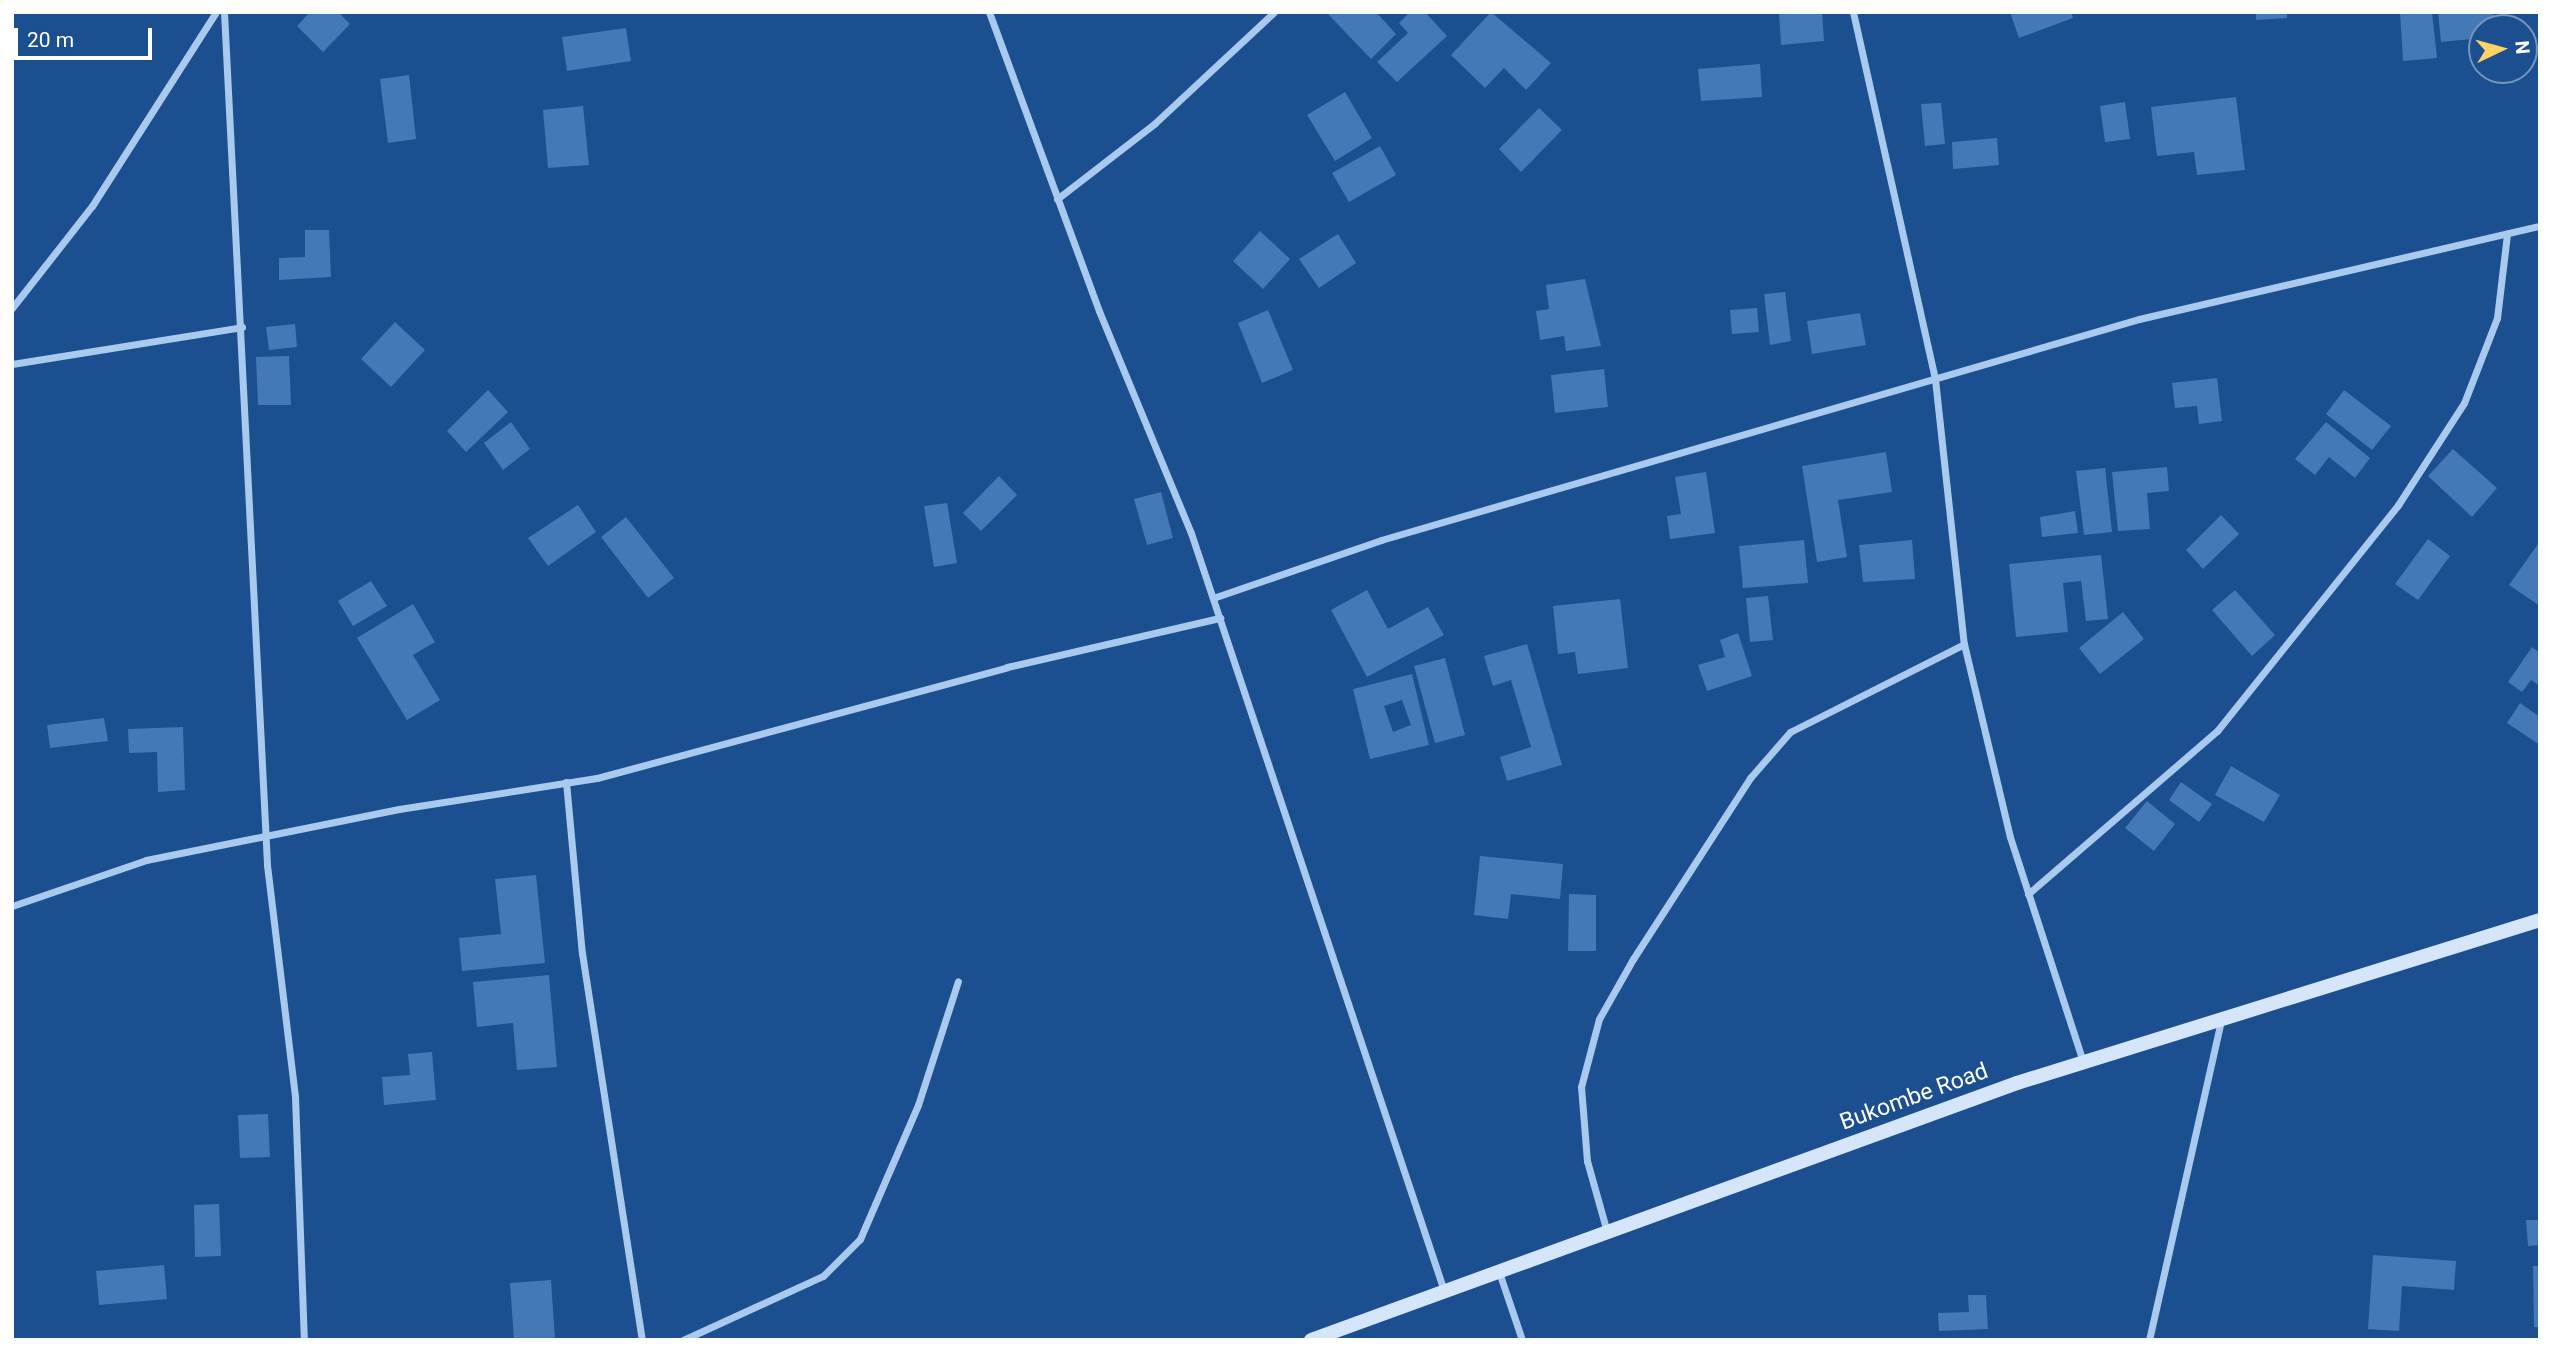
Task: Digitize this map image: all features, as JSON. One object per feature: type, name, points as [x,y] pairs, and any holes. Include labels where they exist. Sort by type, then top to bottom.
[{"type":"main road","name":"Bukombe Road","points":[[1311,1340],[2083,1063],[2540,920]]},
{"type":"street","points":[[12,307],[92,206],[216,12]]},
{"type":"street","points":[[224,12],[266,833],[295,1097],[304,1340]]},
{"type":"street","points":[[989,12],[1057,199],[1213,598],[1444,1291]]},
{"type":"street","points":[[1057,199],[1154,124],[1274,12]]},
{"type":"street","points":[[1853,12],[1935,379],[1964,644],[2028,894],[2083,1063]]},
{"type":"street","points":[[1213,598],[1381,540],[2139,319],[2540,226]]},
{"type":"street","points":[[2028,894],[2217,731],[2398,505],[2464,403],[2497,318],[2507,234]]},
{"type":"street","points":[[12,364],[242,327]]},
{"type":"street","points":[[12,906],[146,860],[266,833],[566,782],[1220,618]]},
{"type":"street","points":[[1607,1232],[1587,1161],[1581,1087],[1600,1019],[1633,959],[1750,778],[1790,733],[1964,644]]},
{"type":"street","points":[[566,782],[582,953],[642,1340]]},
{"type":"street","points":[[683,1340],[823,1276],[860,1239],[918,1105],[958,981]]},
{"type":"street","points":[[2149,1340],[2221,1019]]},
{"type":"street","points":[[1499,1272],[1522,1340]]},
{"type":"building","points":[[310,12],[338,12],[350,24],[323,52],[297,26]]},
{"type":"building","points":[[1326,12],[1376,12],[1396,34],[1371,59]]},
{"type":"building","points":[[1410,12],[1425,12],[1447,36],[1397,82],[1377,62],[1408,33],[1399,23]]},
{"type":"building","points":[[1491,12],[1551,63],[1526,90],[1504,68],[1485,88],[1451,55]]},
{"type":"building","points":[[1779,12],[1822,12],[1824,41],[1781,45]]},
{"type":"building","points":[[2010,12],[2071,12],[2073,18],[2019,38]]},
{"type":"building","points":[[2256,12],[2287,12],[2287,18],[2256,20]]},
{"type":"building","points":[[2400,12],[2432,12],[2437,58],[2403,61]]},
{"type":"building","points":[[2438,12],[2493,12],[2468,14],[2468,39],[2441,42]]},
{"type":"building","points":[[626,28],[631,61],[567,71],[562,37]]},
{"type":"building","points":[[1760,64],[1762,97],[1701,101],[1698,69]]},
{"type":"building","points":[[409,75],[416,139],[388,143],[380,79]]},
{"type":"building","points":[[1345,92],[1372,138],[1335,161],[1307,115]]},
{"type":"building","points":[[2236,97],[2245,170],[2197,175],[2194,152],[2157,156],[2151,107]]},
{"type":"building","points":[[2125,102],[2130,139],[2105,142],[2100,106]]},
{"type":"building","points":[[1941,103],[1945,144],[1925,146],[1921,104]]},
{"type":"building","points":[[583,106],[589,165],[548,168],[543,110]]},
{"type":"building","points":[[1539,108],[1562,130],[1521,172],[1499,149]]},
{"type":"building","points":[[1997,138],[1999,165],[1953,169],[1952,142]]},
{"type":"building","points":[[1380,146],[1396,175],[1349,202],[1332,173]]},
{"type":"building","points":[[305,230],[329,230],[331,277],[279,280],[279,258],[305,257]]},
{"type":"building","points":[[1260,231],[1290,259],[1263,289],[1233,261]]},
{"type":"building","points":[[1338,234],[1356,263],[1319,288],[1299,259]]},
{"type":"building","points":[[1585,279],[1601,346],[1566,351],[1564,336],[1540,340],[1536,311],[1549,309],[1546,285]]},
{"type":"building","points":[[1785,292],[1791,341],[1770,345],[1764,294]]},
{"type":"building","points":[[1757,308],[1759,332],[1732,334],[1730,310]]},
{"type":"building","points":[[1268,310],[1293,370],[1262,383],[1238,323]]},
{"type":"building","points":[[1860,313],[1866,345],[1812,354],[1807,321]]},
{"type":"building","points":[[395,322],[425,350],[391,387],[361,359]]},
{"type":"building","points":[[295,324],[297,347],[269,350],[266,327]]},
{"type":"building","points":[[289,356],[291,405],[258,405],[256,357]]},
{"type":"building","points":[[1604,369],[1608,407],[1555,413],[1551,375]]},
{"type":"building","points":[[2217,378],[2222,421],[2199,424],[2197,406],[2175,408],[2172,383]]},
{"type":"building","points":[[488,390],[508,412],[466,452],[447,431]]},
{"type":"building","points":[[2344,390],[2391,426],[2372,450],[2326,414]]},
{"type":"building","points":[[511,422],[530,449],[503,470],[484,443]]},
{"type":"building","points":[[2326,422],[2370,458],[2355,478],[2329,457],[2315,475],[2295,459]]},
{"type":"building","points":[[2453,449],[2497,488],[2472,517],[2428,476]]},
{"type":"building","points":[[1886,452],[1892,492],[1838,500],[1847,557],[1817,562],[1802,466]]},
{"type":"building","points":[[2167,467],[2169,491],[2147,493],[2150,529],[2118,531],[2112,472]]},
{"type":"building","points":[[2105,468],[2112,532],[2084,535],[2076,471]]},
{"type":"building","points":[[1706,472],[1715,533],[1670,539],[1667,516],[1681,514],[1675,477]]},
{"type":"building","points":[[999,476],[1017,495],[981,531],[963,513]]},
{"type":"building","points":[[1161,492],[1173,538],[1147,545],[1134,499]]},
{"type":"building","points":[[947,503],[957,563],[934,567],[924,506]]},
{"type":"building","points":[[578,505],[596,532],[548,566],[528,538]]},
{"type":"building","points":[[2075,511],[2078,533],[2042,537],[2040,517]]},
{"type":"building","points":[[2221,515],[2239,534],[2203,569],[2186,550]]},
{"type":"building","points":[[626,517],[674,578],[648,598],[601,537]]},
{"type":"building","points":[[2428,539],[2450,556],[2418,600],[2395,584]]},
{"type":"building","points":[[1804,540],[1808,583],[1743,588],[1739,546]]},
{"type":"building","points":[[1912,540],[1915,579],[1863,582],[1859,545]]},
{"type":"building","points":[[2540,541],[2540,606],[2509,585]]},
{"type":"building","points":[[2101,555],[2108,619],[2086,621],[2081,581],[2063,583],[2068,632],[2016,637],[2009,564]]},
{"type":"building","points":[[371,581],[387,606],[353,626],[338,601]]},
{"type":"building","points":[[1367,590],[1388,629],[1428,607],[1444,635],[1367,677],[1331,610]]},
{"type":"building","points":[[2235,590],[2275,635],[2252,656],[2212,610]]},
{"type":"building","points":[[1768,596],[1773,640],[1750,642],[1746,598]]},
{"type":"building","points":[[1620,599],[1628,668],[1578,674],[1575,652],[1558,654],[1553,606]]},
{"type":"building","points":[[413,604],[435,642],[413,655],[440,700],[407,720],[357,638]]},
{"type":"building","points":[[2123,612],[2144,639],[2100,674],[2079,648]]},
{"type":"building","points":[[1738,633],[1752,676],[1707,691],[1698,665],[1725,657],[1720,640]]},
{"type":"building","points":[[1527,644],[1562,765],[1507,781],[1500,757],[1531,747],[1511,680],[1493,686],[1484,656]]},
{"type":"building","points":[[2532,647],[2540,653],[2540,686],[2531,680],[2522,692],[2508,682]]},
{"type":"building","points":[[1445,658],[1465,735],[1435,743],[1414,666]]},
{"type":"building","points":[[1412,674],[1429,745],[1370,759],[1353,689]],"holes":[[[1402,700],[1411,725],[1393,732],[1384,706]]]},
{"type":"building","points":[[2520,703],[2540,717],[2540,745],[2507,723]]},
{"type":"building","points":[[104,718],[108,741],[50,748],[47,725]]},
{"type":"building","points":[[183,727],[185,790],[158,792],[157,752],[129,753],[128,729]]},
{"type":"building","points":[[2231,766],[2280,795],[2264,822],[2215,795]]},
{"type":"building","points":[[2181,782],[2212,804],[2199,822],[2169,800]]},
{"type":"building","points":[[2147,801],[2175,824],[2154,851],[2125,828]]},
{"type":"building","points":[[1480,856],[1563,864],[1560,899],[1511,894],[1508,919],[1474,915]]},
{"type":"building","points":[[536,875],[545,963],[462,971],[459,938],[501,934],[495,879]]},
{"type":"building","points":[[1569,894],[1596,895],[1596,951],[1568,951]]},
{"type":"building","points":[[549,975],[557,1067],[517,1070],[513,1023],[477,1027],[473,982]]},
{"type":"building","points":[[432,1052],[436,1100],[384,1105],[382,1077],[410,1075],[408,1054]]},
{"type":"building","points":[[268,1114],[270,1157],[240,1158],[238,1115]]},
{"type":"building","points":[[219,1204],[221,1256],[195,1257],[194,1205]]},
{"type":"building","points":[[2526,1220],[2540,1220],[2540,1245],[2528,1246]]},
{"type":"building","points":[[2373,1255],[2456,1261],[2454,1290],[2402,1286],[2399,1331],[2368,1329]]},
{"type":"building","points":[[164,1265],[167,1299],[99,1305],[96,1271]]},
{"type":"building","points":[[2533,1266],[2540,1266],[2540,1327],[2534,1327]]},
{"type":"building","points":[[551,1280],[555,1340],[514,1340],[510,1283]]},
{"type":"building","points":[[1968,1295],[1986,1295],[1988,1329],[1939,1331],[1938,1313],[1969,1312]]}]
